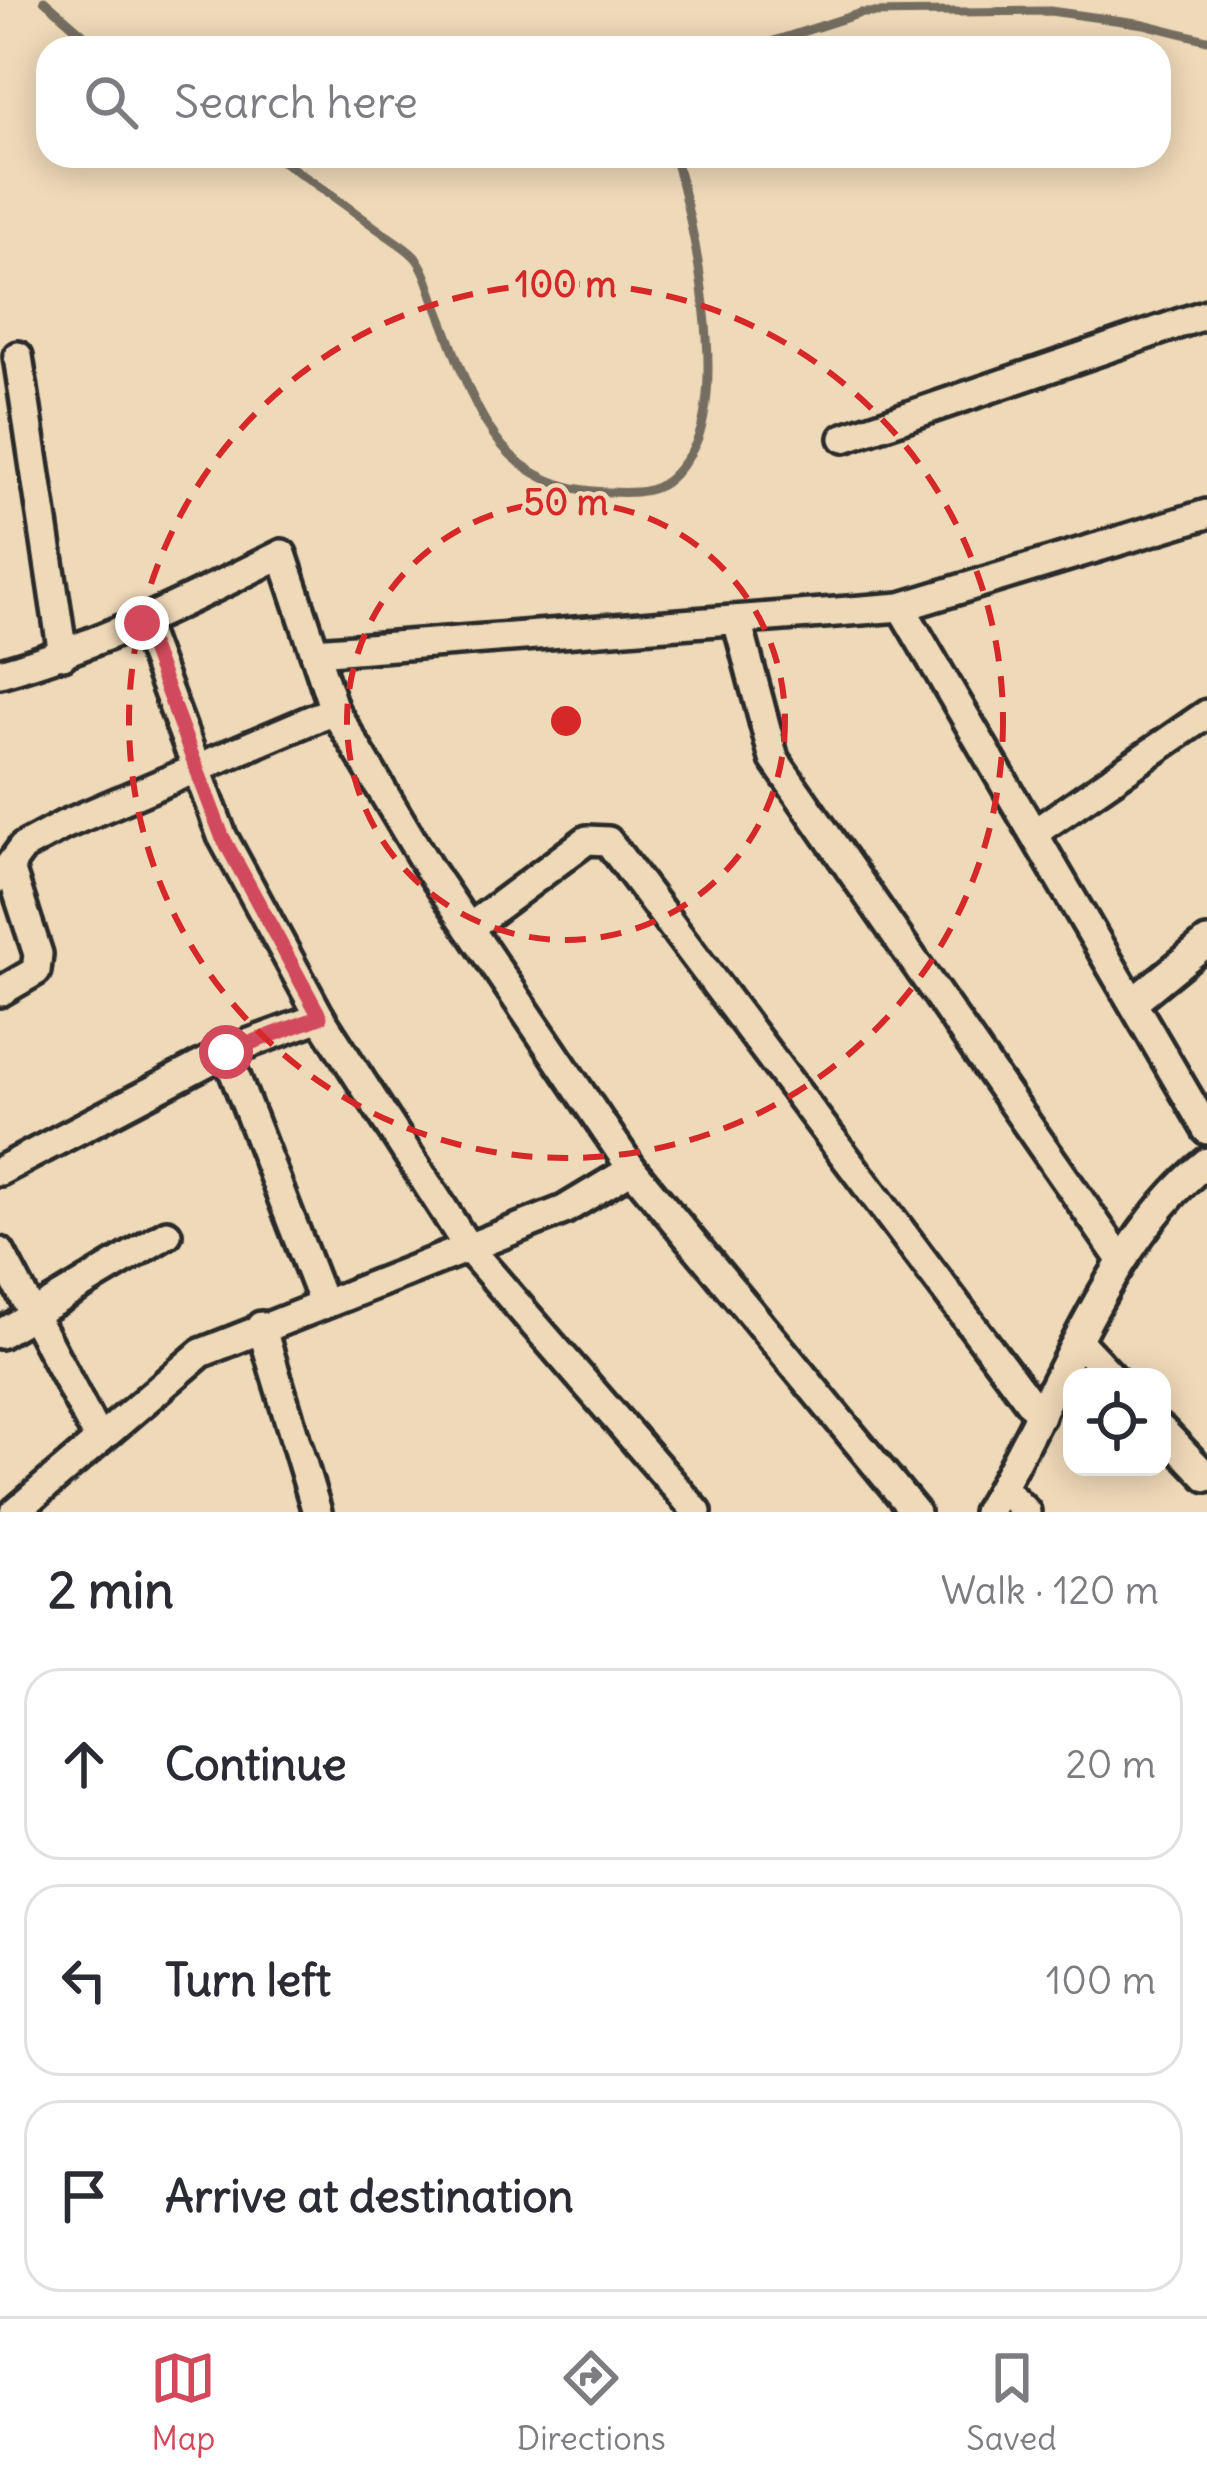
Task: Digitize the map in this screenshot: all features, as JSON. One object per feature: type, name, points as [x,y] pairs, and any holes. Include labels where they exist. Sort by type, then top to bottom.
[{"type":"street","points":[[844,438],[1207,314]]},
{"type":"street","points":[[18,356],[63,655]]},
{"type":"street","points":[[315,652],[901,607],[1207,514]]},
{"type":"street","points":[[0,673],[63,655],[142,623],[282,554],[334,710],[469,928],[632,1169],[916,1512]]},
{"type":"street","points":[[901,607],[1207,1130]]},
{"type":"street","points":[[736,620],[774,760],[1122,1261]]},
{"type":"street","points":[[142,623],[222,836],[320,1017],[469,1249],[697,1512]]},
{"type":"street","points":[[0,992],[36,971],[38,954],[5,873],[23,847],[64,825],[334,710]]},
{"type":"street","points":[[1034,833],[1207,714]]},
{"type":"street","points":[[469,928],[586,840],[608,841],[1040,1416]]},
{"type":"street","points":[[1132,1003],[1207,942]]},
{"type":"street","points":[[0,1171],[226,1052],[320,1017]]},
{"type":"street","points":[[226,1052],[323,1303]]},
{"type":"street","points":[[1026,1512],[995,1500],[1122,1261],[1190,1175],[1207,1162]]},
{"type":"street","points":[[15,1512],[202,1353],[564,1210],[632,1169]]},
{"type":"street","points":[[0,1334],[167,1234]]},
{"type":"street","points":[[0,1252],[98,1438]]},
{"type":"street","points":[[261,1326],[317,1512]]},
{"type":"street","points":[[1079,1342],[1104,1368]]},
{"type":"street","points":[[1171,1439],[1207,1477]]},
{"type":"waterway","points":[[44,0],[85,36]]},
{"type":"waterway","points":[[789,36],[861,13],[1050,11],[1144,24],[1207,40]]},
{"type":"waterway","points":[[292,168],[415,257],[476,405],[512,456],[537,474],[568,487],[608,492],[648,490],[666,482],[691,452],[702,425],[708,350],[704,307],[677,168]]},
{"type":"route","points":[[142,623],[222,836],[320,1017],[226,1052]]}]
